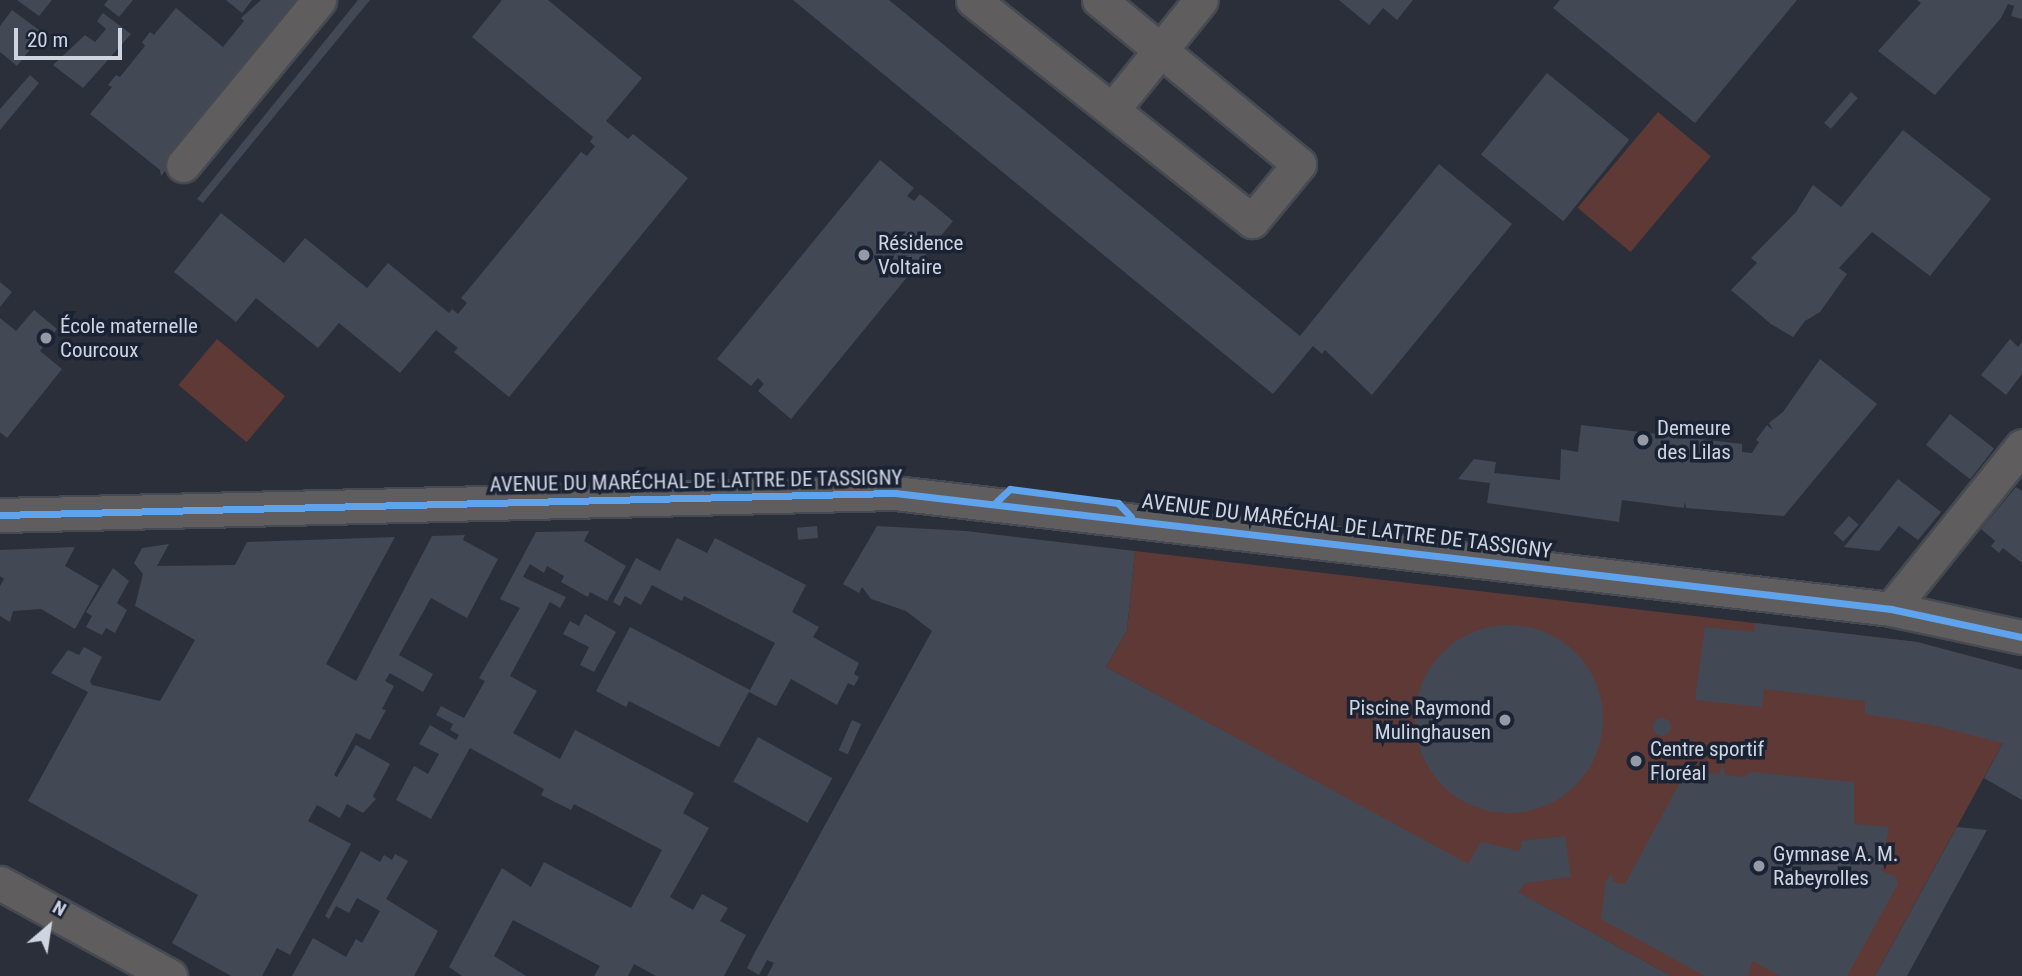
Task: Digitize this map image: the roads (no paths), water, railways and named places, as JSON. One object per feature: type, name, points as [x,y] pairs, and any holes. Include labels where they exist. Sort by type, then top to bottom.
[{"type":"street","points":[[183,165],[319,0]]},
{"type":"street","points":[[973,0],[1252,221],[1299,164],[1099,0]]},
{"type":"street","points":[[1112,110],[1201,0]]},
{"type":"street","points":[[1891,609],[2022,446]]},
{"type":"street","name":"AVENUE DU MARÉCHAL DE LATTRE DE TASSIGNY","points":[[0,516],[895,494],[1077,511],[1891,609],[2022,637]]},
{"type":"street","points":[[0,883],[170,976]]},
{"type":"place","name":"Résidence Voltaire","points":[[864,255]]},
{"type":"place","name":"École maternelle Courcoux","points":[[46,338]]},
{"type":"place","name":"Demeure des Lilas","points":[[1643,440]]},
{"type":"place","name":"Piscine Raymond Mulinghausen","points":[[1505,720]]},
{"type":"place","name":"Centre sportif Floréal","points":[[1636,761]]},
{"type":"place","name":"Gymnase A. M. Rabeyrolles","points":[[1759,866]]}]
